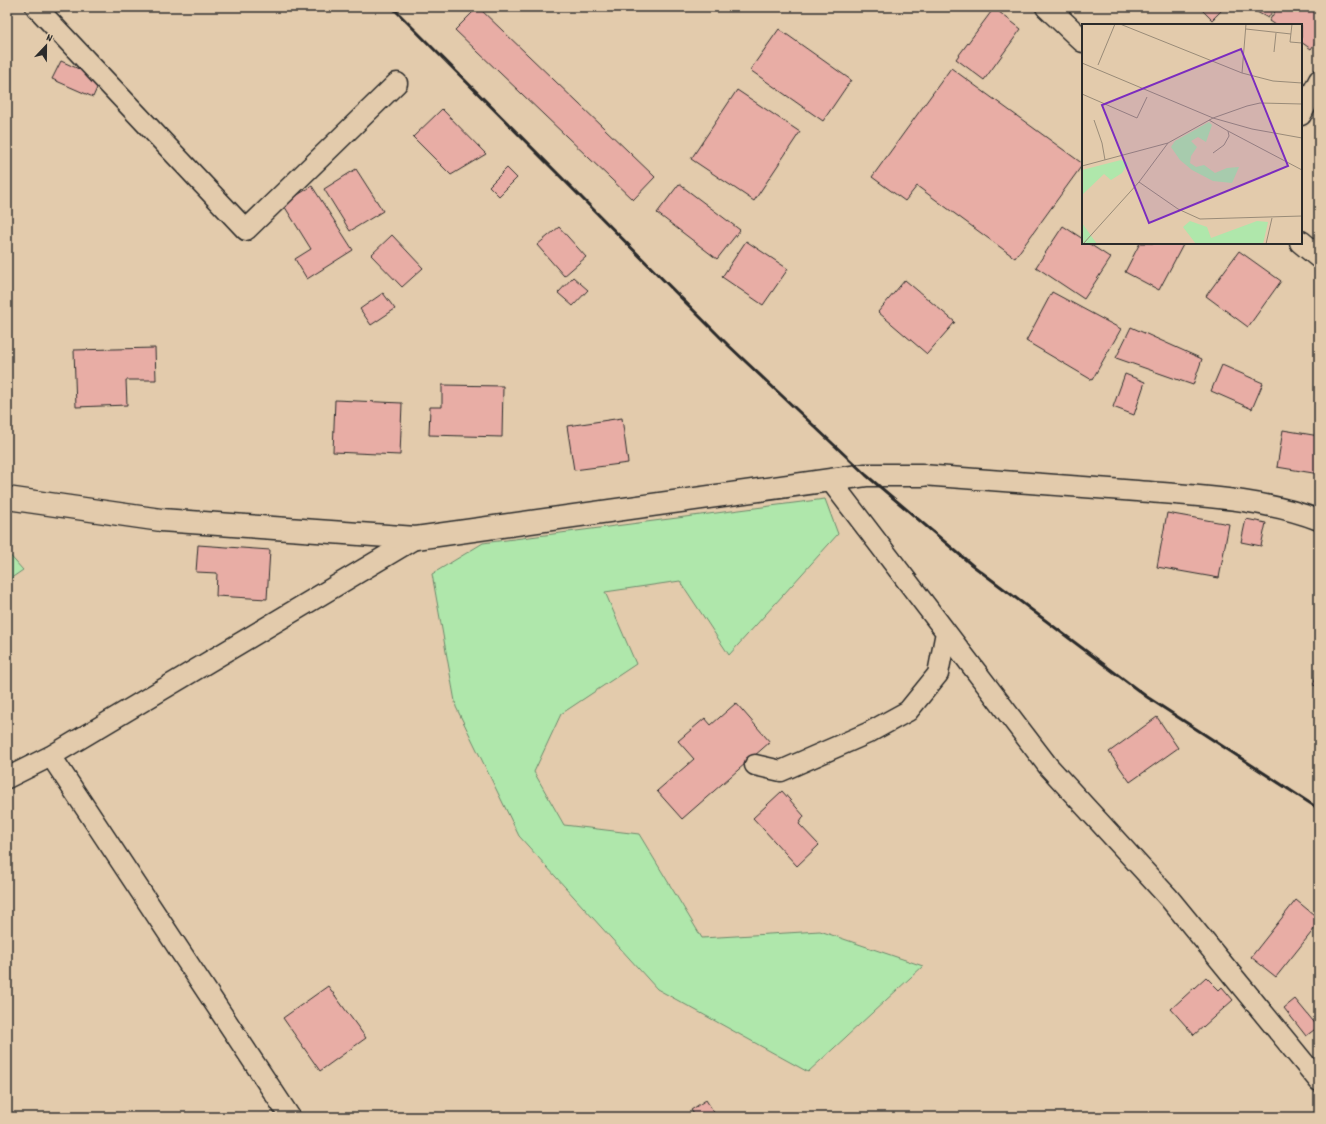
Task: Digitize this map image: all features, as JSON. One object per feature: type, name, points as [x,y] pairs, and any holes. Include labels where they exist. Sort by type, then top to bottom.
[{"type":"main road","points":[[1047,7],[1082,40]]},
{"type":"main road","points":[[1302,243],[1319,257]]},
{"type":"main road","points":[[7,498],[161,520],[416,538],[866,475],[922,475]]},
{"type":"street","points":[[36,7],[246,230],[397,83]]},
{"type":"street","points":[[1302,113],[1319,80]]},
{"type":"street","points":[[922,475],[1241,501],[1305,514],[1319,520]]},
{"type":"street","points":[[830,480],[1048,766],[1169,898],[1319,1080]]},
{"type":"street","points":[[7,778],[50,756],[416,538]]},
{"type":"street","points":[[755,766],[780,770],[868,733],[908,711],[938,674],[946,632]]},
{"type":"street","points":[[50,756],[290,1117]]},
{"type":"green space","points":[[825,499],[838,534],[729,655],[680,581],[605,592],[636,664],[561,714],[534,772],[564,825],[639,834],[702,938],[820,931],[923,966],[808,1072],[657,989],[519,836],[456,707],[432,574],[483,543]]},
{"type":"green space","points":[[7,552],[23,570],[7,581]]},
{"type":"building","points":[[478,7],[655,177],[633,200],[455,30]]},
{"type":"building","points":[[1199,7],[1225,7],[1212,20]]},
{"type":"building","points":[[1258,7],[1275,7],[1268,18],[1255,11]]},
{"type":"building","points":[[1278,7],[1319,7],[1319,37],[1311,49],[1302,43],[1302,24],[1274,24],[1269,21]]},
{"type":"building","points":[[994,8],[1021,29],[984,80],[956,59]]},
{"type":"building","points":[[779,29],[851,80],[823,121],[750,70]]},
{"type":"building","points":[[61,61],[101,79],[93,97],[52,79]]},
{"type":"building","points":[[951,68],[1082,163],[1082,165],[1015,258],[917,186],[905,201],[872,177]]},
{"type":"building","points":[[737,90],[800,132],[754,201],[691,159]]},
{"type":"building","points":[[442,109],[486,154],[451,175],[413,137]]},
{"type":"building","points":[[507,168],[517,178],[499,196],[489,186]]},
{"type":"building","points":[[356,169],[383,211],[350,231],[324,189]]},
{"type":"building","points":[[679,184],[740,230],[717,259],[657,213]]},
{"type":"building","points":[[312,186],[353,250],[307,279],[295,259],[311,249],[283,204]]},
{"type":"building","points":[[1063,226],[1082,238],[1082,244],[1090,244],[1111,258],[1084,299],[1036,267]]},
{"type":"building","points":[[559,227],[586,257],[564,276],[537,245]]},
{"type":"building","points":[[392,235],[423,268],[402,287],[371,255]]},
{"type":"building","points":[[746,241],[788,269],[763,305],[722,277]]},
{"type":"building","points":[[1139,244],[1183,244],[1159,290],[1125,272]]},
{"type":"building","points":[[1239,251],[1281,281],[1248,327],[1206,296]]},
{"type":"building","points":[[573,277],[588,290],[573,306],[558,293]]},
{"type":"building","points":[[905,280],[955,322],[927,354],[878,312]]},
{"type":"building","points":[[1052,292],[1121,329],[1092,380],[1026,341]]},
{"type":"building","points":[[383,293],[395,309],[371,325],[360,309]]},
{"type":"building","points":[[1131,327],[1202,359],[1193,385],[1116,358]]},
{"type":"building","points":[[155,348],[156,380],[126,380],[127,405],[76,407],[74,350]]},
{"type":"building","points":[[1222,365],[1263,383],[1252,409],[1211,391]]},
{"type":"building","points":[[1125,374],[1145,382],[1134,415],[1113,407]]},
{"type":"building","points":[[442,385],[503,386],[502,437],[429,435],[430,407],[442,407]]},
{"type":"building","points":[[335,400],[402,403],[400,455],[333,452]]},
{"type":"building","points":[[622,418],[628,463],[574,470],[567,426]]},
{"type":"building","points":[[1283,430],[1319,436],[1319,474],[1277,467]]},
{"type":"building","points":[[1167,513],[1229,524],[1219,578],[1157,567]]},
{"type":"building","points":[[1246,519],[1266,523],[1261,546],[1241,542]]},
{"type":"building","points":[[198,545],[270,550],[267,599],[216,596],[217,573],[196,572]]},
{"type":"building","points":[[1319,668],[1319,687],[1313,685]]},
{"type":"building","points":[[736,703],[770,742],[682,819],[657,791],[694,759],[678,741],[705,718],[711,725]]},
{"type":"building","points":[[1157,717],[1178,748],[1130,782],[1109,752]]},
{"type":"building","points":[[782,791],[804,816],[799,824],[819,845],[797,866],[753,818]]},
{"type":"building","points":[[1296,900],[1319,919],[1319,923],[1276,977],[1251,957]]},
{"type":"building","points":[[1206,977],[1219,990],[1222,987],[1233,1000],[1194,1035],[1171,1009]]},
{"type":"building","points":[[328,986],[366,1038],[320,1071],[283,1018]]},
{"type":"building","points":[[1295,999],[1318,1027],[1306,1036],[1284,1008]]},
{"type":"building","points":[[706,1100],[717,1117],[696,1117],[691,1110]]},
{"type":"railway","points":[[392,7],[727,344],[866,475],[972,565],[1147,697],[1319,809]]}]
